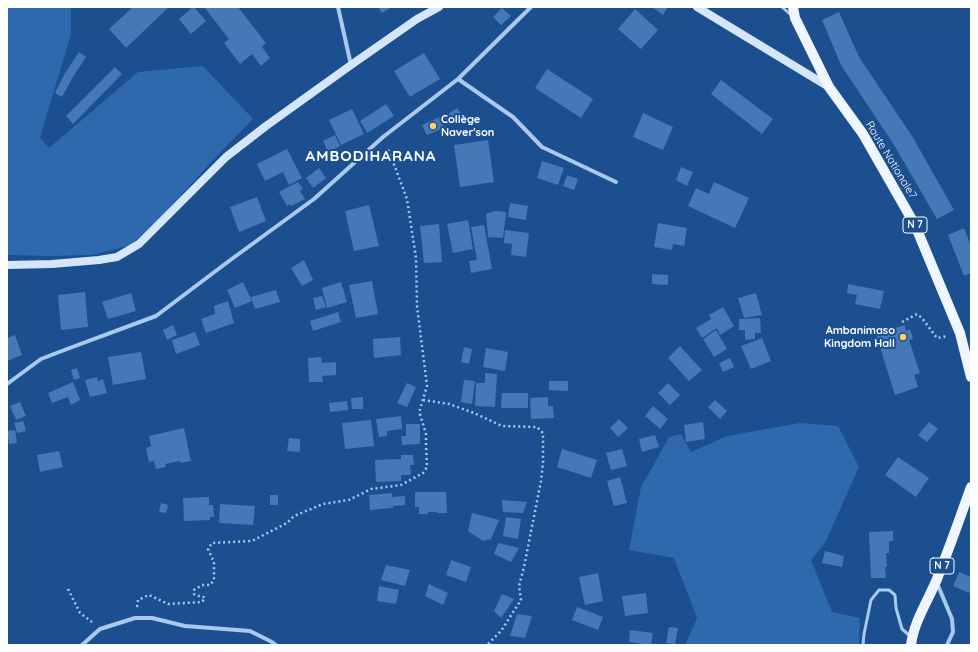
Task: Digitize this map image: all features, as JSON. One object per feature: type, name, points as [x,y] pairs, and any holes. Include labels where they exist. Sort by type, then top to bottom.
[{"type":"main road","name":"Route Nationale7","points":[[793,7],[795,18],[829,87],[862,134],[915,225],[960,333],[971,377]]},
{"type":"main road","name":"N 7","points":[[912,642],[919,617],[936,580],[971,487]]},
{"type":"street","points":[[338,7],[351,65]]},
{"type":"street","points":[[7,265],[52,264],[99,260],[117,257],[139,244],[226,157],[266,126],[351,65],[417,19],[439,7]]},
{"type":"street","points":[[7,384],[41,359],[156,316],[314,199],[383,137],[458,79],[531,7]]},
{"type":"street","points":[[697,7],[829,87]]},
{"type":"street","points":[[458,79],[513,117],[542,147],[616,182]]},
{"type":"street","points":[[936,580],[952,619],[953,632],[947,645]]},
{"type":"street","points":[[82,645],[100,629],[135,618],[152,618],[185,626],[250,631],[276,645]]},
{"type":"lane","points":[[782,7],[795,18]]},
{"type":"lane","points":[[863,645],[871,600],[879,590],[889,590],[895,595],[896,608],[902,629],[912,642]]},
{"type":"path","points":[[135,618],[138,600],[149,595],[168,604],[202,602],[205,598],[194,594],[194,590],[202,585],[210,585],[214,580],[214,562],[208,549],[212,543],[252,541],[287,523],[294,516],[323,504],[349,500],[371,489],[402,485],[423,473],[427,467],[426,434],[420,414],[420,408],[427,386],[417,306],[416,258],[407,199],[383,137]]},
{"type":"path","points":[[902,322],[917,314],[922,318],[937,338],[942,338]]},
{"type":"path","points":[[423,400],[449,404],[474,413],[502,426],[537,427],[543,433],[543,463],[541,481],[524,567],[518,586],[521,600],[500,631],[487,645]]},
{"type":"path","points":[[68,589],[80,613],[100,629]]},
{"type":"shaded area","points":[[7,7],[71,7],[71,34],[40,138],[49,148],[138,72],[203,66],[253,119],[162,216],[131,245],[92,255],[7,255]]},
{"type":"shaded area","points":[[800,423],[838,426],[859,467],[825,543],[811,560],[832,612],[860,618],[859,645],[685,645],[697,618],[674,558],[629,550],[641,487],[669,437],[681,434],[691,452],[727,436]]},
{"type":"building","points":[[133,7],[169,7],[126,48],[109,29]]},
{"type":"building","points":[[193,7],[206,21],[191,34],[179,19]]},
{"type":"building","points":[[204,7],[238,7],[266,43],[262,47],[270,58],[261,66],[252,54],[240,64],[224,43],[229,39]]},
{"type":"building","points":[[378,7],[392,7],[382,13]]},
{"type":"building","points":[[652,7],[668,7],[663,15]]},
{"type":"building","points":[[502,8],[511,16],[501,25],[493,17]]},
{"type":"building","points":[[635,9],[658,30],[641,49],[618,29]]},
{"type":"building","points":[[839,12],[859,57],[912,136],[954,210],[937,219],[894,145],[841,65],[822,20]]},
{"type":"building","points":[[79,52],[86,57],[62,97],[55,93],[65,73]]},
{"type":"building","points":[[424,53],[440,79],[410,97],[394,71]]},
{"type":"building","points":[[115,67],[122,74],[73,124],[66,116]]},
{"type":"building","points":[[547,69],[593,99],[581,118],[535,88]]},
{"type":"building","points":[[721,80],[773,119],[762,134],[711,94]]},
{"type":"building","points":[[386,104],[394,116],[367,133],[360,121]]},
{"type":"building","points":[[457,108],[462,115],[449,125],[444,117]]},
{"type":"building","points":[[352,109],[364,134],[341,145],[329,120]]},
{"type":"building","points":[[643,113],[673,127],[663,150],[633,137]]},
{"type":"building","name":"Collège Naver'son","points":[[440,117],[444,128],[427,135],[422,125]]},
{"type":"building","points":[[335,135],[340,146],[328,152],[323,141]]},
{"type":"building","points":[[488,140],[494,182],[460,187],[454,145]]},
{"type":"building","points":[[287,149],[302,178],[289,185],[283,172],[265,181],[257,164]]},
{"type":"building","points":[[542,161],[564,168],[558,185],[537,178]]},
{"type":"building","points":[[681,167],[693,172],[687,186],[676,180]]},
{"type":"building","points":[[319,168],[326,178],[313,188],[306,178]]},
{"type":"building","points":[[567,175],[578,179],[574,190],[563,186]]},
{"type":"building","points":[[298,182],[303,189],[300,191],[305,199],[291,206],[290,204],[287,206],[279,192]]},
{"type":"building","points":[[714,182],[749,198],[735,228],[688,206],[696,188],[709,194]]},
{"type":"building","points":[[257,197],[266,221],[239,232],[230,207]]},
{"type":"building","points":[[510,203],[528,206],[526,220],[508,217]]},
{"type":"building","points":[[369,205],[379,246],[354,251],[345,211]]},
{"type":"building","points":[[494,211],[506,212],[503,238],[488,237],[486,214]]},
{"type":"building","points":[[468,220],[473,249],[453,253],[447,224]]},
{"type":"building","points":[[658,223],[687,228],[684,246],[673,244],[672,250],[654,247]]},
{"type":"building","points":[[439,224],[442,262],[424,263],[420,226]]},
{"type":"building","points":[[484,225],[492,269],[471,273],[469,261],[477,260],[471,227]]},
{"type":"building","points":[[964,228],[971,246],[971,273],[964,276],[948,235]]},
{"type":"building","points":[[505,230],[529,233],[526,257],[511,255],[512,244],[504,243]]},
{"type":"building","points":[[304,260],[313,280],[302,286],[291,268]]},
{"type":"building","points":[[652,274],[668,275],[668,285],[652,284]]},
{"type":"building","points":[[372,281],[378,314],[356,318],[349,285]]},
{"type":"building","points":[[243,282],[252,301],[235,308],[227,290]]},
{"type":"building","points":[[341,282],[347,302],[327,308],[322,288]]},
{"type":"building","points":[[848,284],[884,291],[880,309],[855,304],[857,295],[847,293]]},
{"type":"building","points":[[276,290],[280,302],[255,309],[251,297]]},
{"type":"building","points":[[85,292],[88,327],[61,330],[58,295]]},
{"type":"building","points":[[131,293],[136,311],[108,319],[102,302]]},
{"type":"building","points":[[756,293],[762,315],[744,318],[738,298]]},
{"type":"building","points":[[322,296],[326,307],[316,310],[313,298]]},
{"type":"building","points":[[228,301],[234,323],[206,333],[201,319],[215,314],[214,306]]},
{"type":"building","points":[[723,307],[734,326],[720,335],[717,328],[702,338],[696,328],[711,319],[709,315]]},
{"type":"building","points":[[338,312],[341,322],[313,331],[310,321]]},
{"type":"building","points":[[760,318],[761,333],[755,333],[755,339],[745,340],[745,330],[739,330],[739,319]]},
{"type":"building","points":[[173,325],[177,335],[167,340],[163,330]]},
{"type":"building","points":[[905,325],[906,331],[910,329],[913,339],[909,340],[920,373],[914,375],[918,387],[895,395],[876,334]]},
{"type":"building","points":[[716,330],[727,349],[714,357],[703,339]]},
{"type":"building","points":[[195,332],[200,345],[176,354],[172,340]]},
{"type":"building","points":[[15,335],[22,355],[7,361],[7,338]]},
{"type":"building","points":[[400,337],[401,355],[374,358],[373,339]]},
{"type":"building","points":[[762,338],[771,361],[751,369],[741,346]]},
{"type":"building","points":[[680,346],[702,370],[689,381],[668,358]]},
{"type":"building","points":[[464,347],[472,349],[469,364],[461,362]]},
{"type":"building","points":[[486,348],[508,352],[505,371],[483,367]]},
{"type":"building","points":[[141,352],[146,379],[113,385],[108,357]]},
{"type":"building","points":[[321,357],[322,363],[336,362],[336,375],[322,376],[323,382],[309,382],[308,358]]},
{"type":"building","points":[[730,358],[734,367],[723,372],[719,363]]},
{"type":"building","points":[[77,368],[80,378],[74,380],[71,370]]},
{"type":"building","points":[[485,373],[497,374],[495,407],[475,406],[476,383],[485,383]]},
{"type":"building","points":[[97,377],[98,381],[103,379],[107,393],[90,397],[85,380]]},
{"type":"building","points":[[464,380],[475,381],[472,404],[461,402]]},
{"type":"building","points":[[549,381],[568,381],[568,391],[549,390]]},
{"type":"building","points":[[73,382],[80,400],[71,405],[68,397],[52,403],[48,393]]},
{"type":"building","points":[[407,383],[416,387],[407,407],[397,403]]},
{"type":"building","points":[[668,383],[680,395],[670,405],[658,393]]},
{"type":"building","points":[[502,393],[528,393],[528,408],[501,408]]},
{"type":"building","points":[[363,397],[363,409],[352,409],[351,398]]},
{"type":"building","points":[[548,397],[548,406],[553,406],[554,418],[531,419],[530,398]]},
{"type":"building","points":[[715,400],[727,411],[720,419],[708,407]]},
{"type":"building","points":[[347,401],[348,410],[330,412],[329,403]]},
{"type":"building","points":[[20,402],[26,416],[16,420],[10,406]]},
{"type":"building","points":[[653,406],[668,419],[660,429],[645,416]]},
{"type":"building","points":[[401,416],[402,429],[387,431],[387,436],[379,437],[376,419]]},
{"type":"building","points":[[619,419],[628,428],[618,437],[610,428]]},
{"type":"building","points":[[371,420],[374,446],[345,449],[342,423]]},
{"type":"building","points":[[23,421],[26,431],[17,433],[14,423]]},
{"type":"building","points":[[703,422],[705,439],[686,442],[684,425]]},
{"type":"building","points":[[929,422],[938,429],[927,442],[918,435]]},
{"type":"building","points":[[406,424],[420,424],[420,444],[402,445],[401,436],[406,436]]},
{"type":"building","points":[[184,428],[191,461],[181,463],[180,461],[165,464],[166,467],[156,469],[154,461],[149,462],[146,448],[151,446],[149,436]]},
{"type":"building","points":[[15,430],[17,443],[9,444],[7,431]]},
{"type":"building","points":[[655,435],[659,447],[642,452],[639,439]]},
{"type":"building","points":[[289,438],[300,439],[300,452],[287,451]]},
{"type":"building","points":[[562,449],[597,460],[591,478],[557,467]]},
{"type":"building","points":[[622,449],[627,466],[611,470],[606,453]]},
{"type":"building","points":[[59,451],[63,467],[40,472],[37,455]]},
{"type":"building","points":[[401,455],[413,455],[414,465],[410,465],[411,475],[401,475],[401,481],[376,482],[375,460],[401,459]]},
{"type":"building","points":[[898,457],[929,478],[916,497],[885,475]]},
{"type":"building","points":[[620,477],[627,503],[614,506],[607,481]]},
{"type":"building","points":[[415,492],[446,492],[447,513],[428,512],[428,514],[419,514],[419,507],[415,507]]},
{"type":"building","points":[[392,493],[392,497],[405,496],[405,505],[393,506],[393,508],[370,510],[369,495]]},
{"type":"building","points":[[270,495],[278,495],[278,505],[270,505]]},
{"type":"building","points":[[209,497],[209,505],[213,505],[214,517],[210,517],[210,520],[184,521],[183,498]]},
{"type":"building","points":[[502,500],[527,502],[523,513],[503,512]]},
{"type":"building","points":[[161,503],[168,505],[166,513],[159,512]]},
{"type":"building","points":[[220,504],[255,506],[253,525],[219,523]]},
{"type":"building","points":[[472,513],[499,520],[491,539],[483,541],[468,531]]},
{"type":"building","points":[[506,517],[521,519],[518,539],[503,536]]},
{"type":"building","points":[[893,531],[893,541],[889,541],[889,553],[886,553],[886,578],[871,578],[869,532]]},
{"type":"building","points":[[498,543],[519,548],[511,562],[494,554]]},
{"type":"building","points":[[825,551],[844,556],[842,567],[822,563]]},
{"type":"building","points":[[451,560],[471,567],[466,582],[446,575]]},
{"type":"building","points":[[386,565],[410,570],[405,586],[381,580]]},
{"type":"building","points":[[959,572],[971,577],[971,589],[969,593],[953,586]]},
{"type":"building","points":[[598,573],[603,601],[585,605],[579,577]]},
{"type":"building","points":[[429,584],[448,593],[443,605],[425,596]]},
{"type":"building","points":[[379,586],[399,590],[396,604],[377,601]]},
{"type":"building","points":[[646,593],[648,613],[625,616],[622,596]]},
{"type":"building","points":[[502,594],[514,599],[501,618],[494,611]]},
{"type":"building","points":[[577,607],[603,617],[598,630],[572,620]]},
{"type":"building","points":[[517,614],[532,616],[525,638],[510,636]]},
{"type":"building","points":[[669,627],[678,628],[675,644],[666,643]]},
{"type":"building","points":[[630,630],[653,633],[651,645],[629,642]]},
{"type":"place","name":"Collège Naver'son","points":[[433,126]]},
{"type":"place","name":"Ambanimaso Kingdom Hall","points":[[903,337]]},
{"type":"district","name":"AMBODIHARANA","points":[[371,156]]}]
